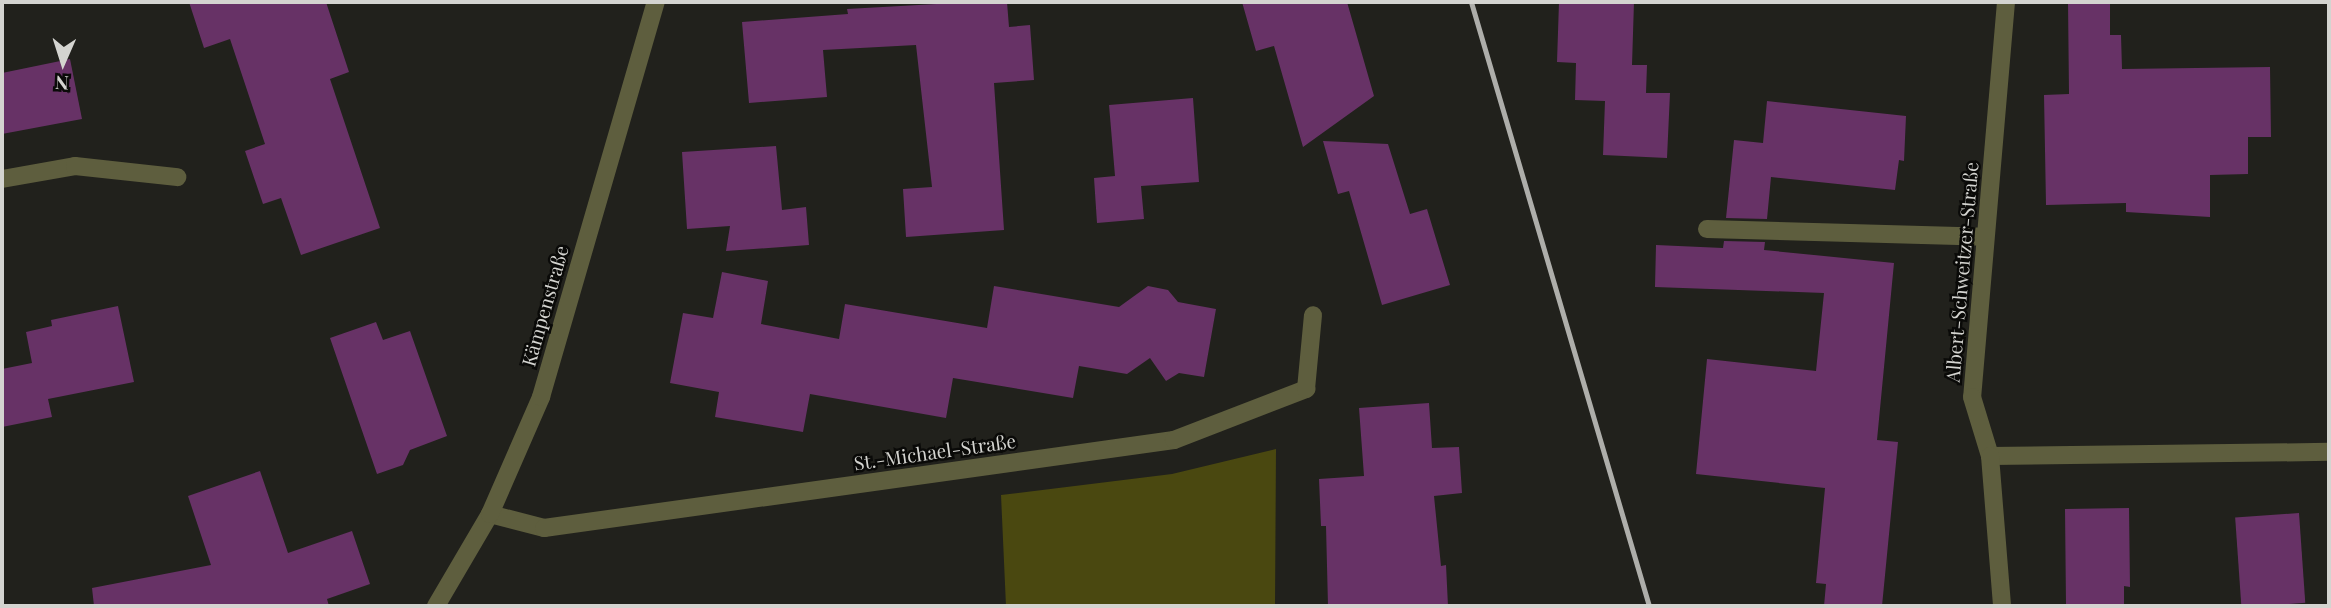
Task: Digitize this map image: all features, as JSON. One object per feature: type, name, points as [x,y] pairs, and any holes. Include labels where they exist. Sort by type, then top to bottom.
[{"type":"street","name":"Kämpenstraße","points":[[436,606],[490,514],[541,397],[656,2]]},
{"type":"street","name":"Albert-Schweitzer-Straße","points":[[2002,606],[1990,456],[1972,397],[2006,2]]},
{"type":"street","points":[[2,179],[75,166],[177,177]]},
{"type":"street","points":[[1707,229],[1985,237]]},
{"type":"street","name":"St.-Michael-Straße","points":[[490,514],[544,528],[1174,440],[1306,389],[1313,314]]},
{"type":"street","points":[[1990,456],[2329,452]]},
{"type":"shaded area","points":[[1276,449],[1275,606],[1006,606],[1001,495],[1172,474]]},
{"type":"building","points":[[189,2],[326,2],[349,72],[330,79],[380,228],[301,255],[281,198],[263,204],[245,151],[265,144],[230,39],[204,48]]},
{"type":"building","points":[[1007,2],[1009,27],[1030,25],[1034,80],[994,83],[1004,230],[906,237],[903,189],[932,187],[916,45],[823,50],[827,97],[749,103],[742,22],[848,14],[847,9]]},
{"type":"building","points":[[1242,2],[1347,2],[1374,96],[1303,147],[1274,46],[1256,51]]},
{"type":"building","points":[[1559,2],[1634,2],[1632,65],[1647,65],[1646,93],[1670,93],[1667,158],[1603,155],[1605,101],[1575,100],[1576,63],[1557,62]]},
{"type":"building","points":[[2068,2],[2110,2],[2110,35],[2121,35],[2122,69],[2270,67],[2271,137],[2248,137],[2248,174],[2210,175],[2210,217],[2126,212],[2126,203],[2046,205],[2044,95],[2069,94]]},
{"type":"building","points":[[70,59],[82,119],[2,134],[2,73]]},
{"type":"building","points":[[1193,98],[1199,182],[1141,186],[1144,219],[1097,223],[1094,178],[1115,176],[1109,105]]},
{"type":"building","points":[[1767,101],[1906,116],[1904,161],[1899,160],[1895,190],[1771,177],[1767,219],[1726,218],[1734,140],[1763,143]]},
{"type":"building","points":[[1323,141],[1388,144],[1410,214],[1427,209],[1450,285],[1382,305],[1349,191],[1338,194]]},
{"type":"building","points":[[776,146],[782,210],[806,207],[809,245],[726,251],[730,226],[687,229],[682,152]]},
{"type":"building","points":[[1724,241],[1765,242],[1764,250],[1894,263],[1877,440],[1898,442],[1882,606],[1824,606],[1826,584],[1816,583],[1825,488],[1696,474],[1707,359],[1816,371],[1824,293],[1655,287],[1656,245],[1723,248]]},
{"type":"building","points":[[722,272],[768,281],[761,324],[839,339],[845,304],[987,328],[994,286],[1119,307],[1148,286],[1168,290],[1178,302],[1216,309],[1204,377],[1179,373],[1166,381],[1150,358],[1127,374],[1079,366],[1073,398],[953,378],[946,418],[810,394],[803,432],[715,417],[719,392],[670,383],[683,313],[713,318]]},
{"type":"building","points":[[118,306],[134,382],[48,399],[52,417],[2,427],[2,369],[32,363],[26,332],[52,326],[51,320]]},
{"type":"building","points":[[376,322],[383,340],[410,331],[447,436],[410,450],[403,465],[377,474],[330,338]]},
{"type":"building","points":[[1429,403],[1432,448],[1459,447],[1462,493],[1434,496],[1441,566],[1446,565],[1448,606],[1328,606],[1326,526],[1321,526],[1319,479],[1364,476],[1359,408]]},
{"type":"building","points":[[260,471],[288,553],[352,531],[370,584],[327,599],[329,606],[94,606],[92,588],[211,565],[188,496]]},
{"type":"building","points":[[2129,508],[2130,587],[2124,586],[2124,606],[2066,606],[2065,509]]},
{"type":"building","points":[[2299,513],[2305,603],[2241,606],[2235,517]]},
{"type":"railway","points":[[1471,2],[1649,606]]}]
